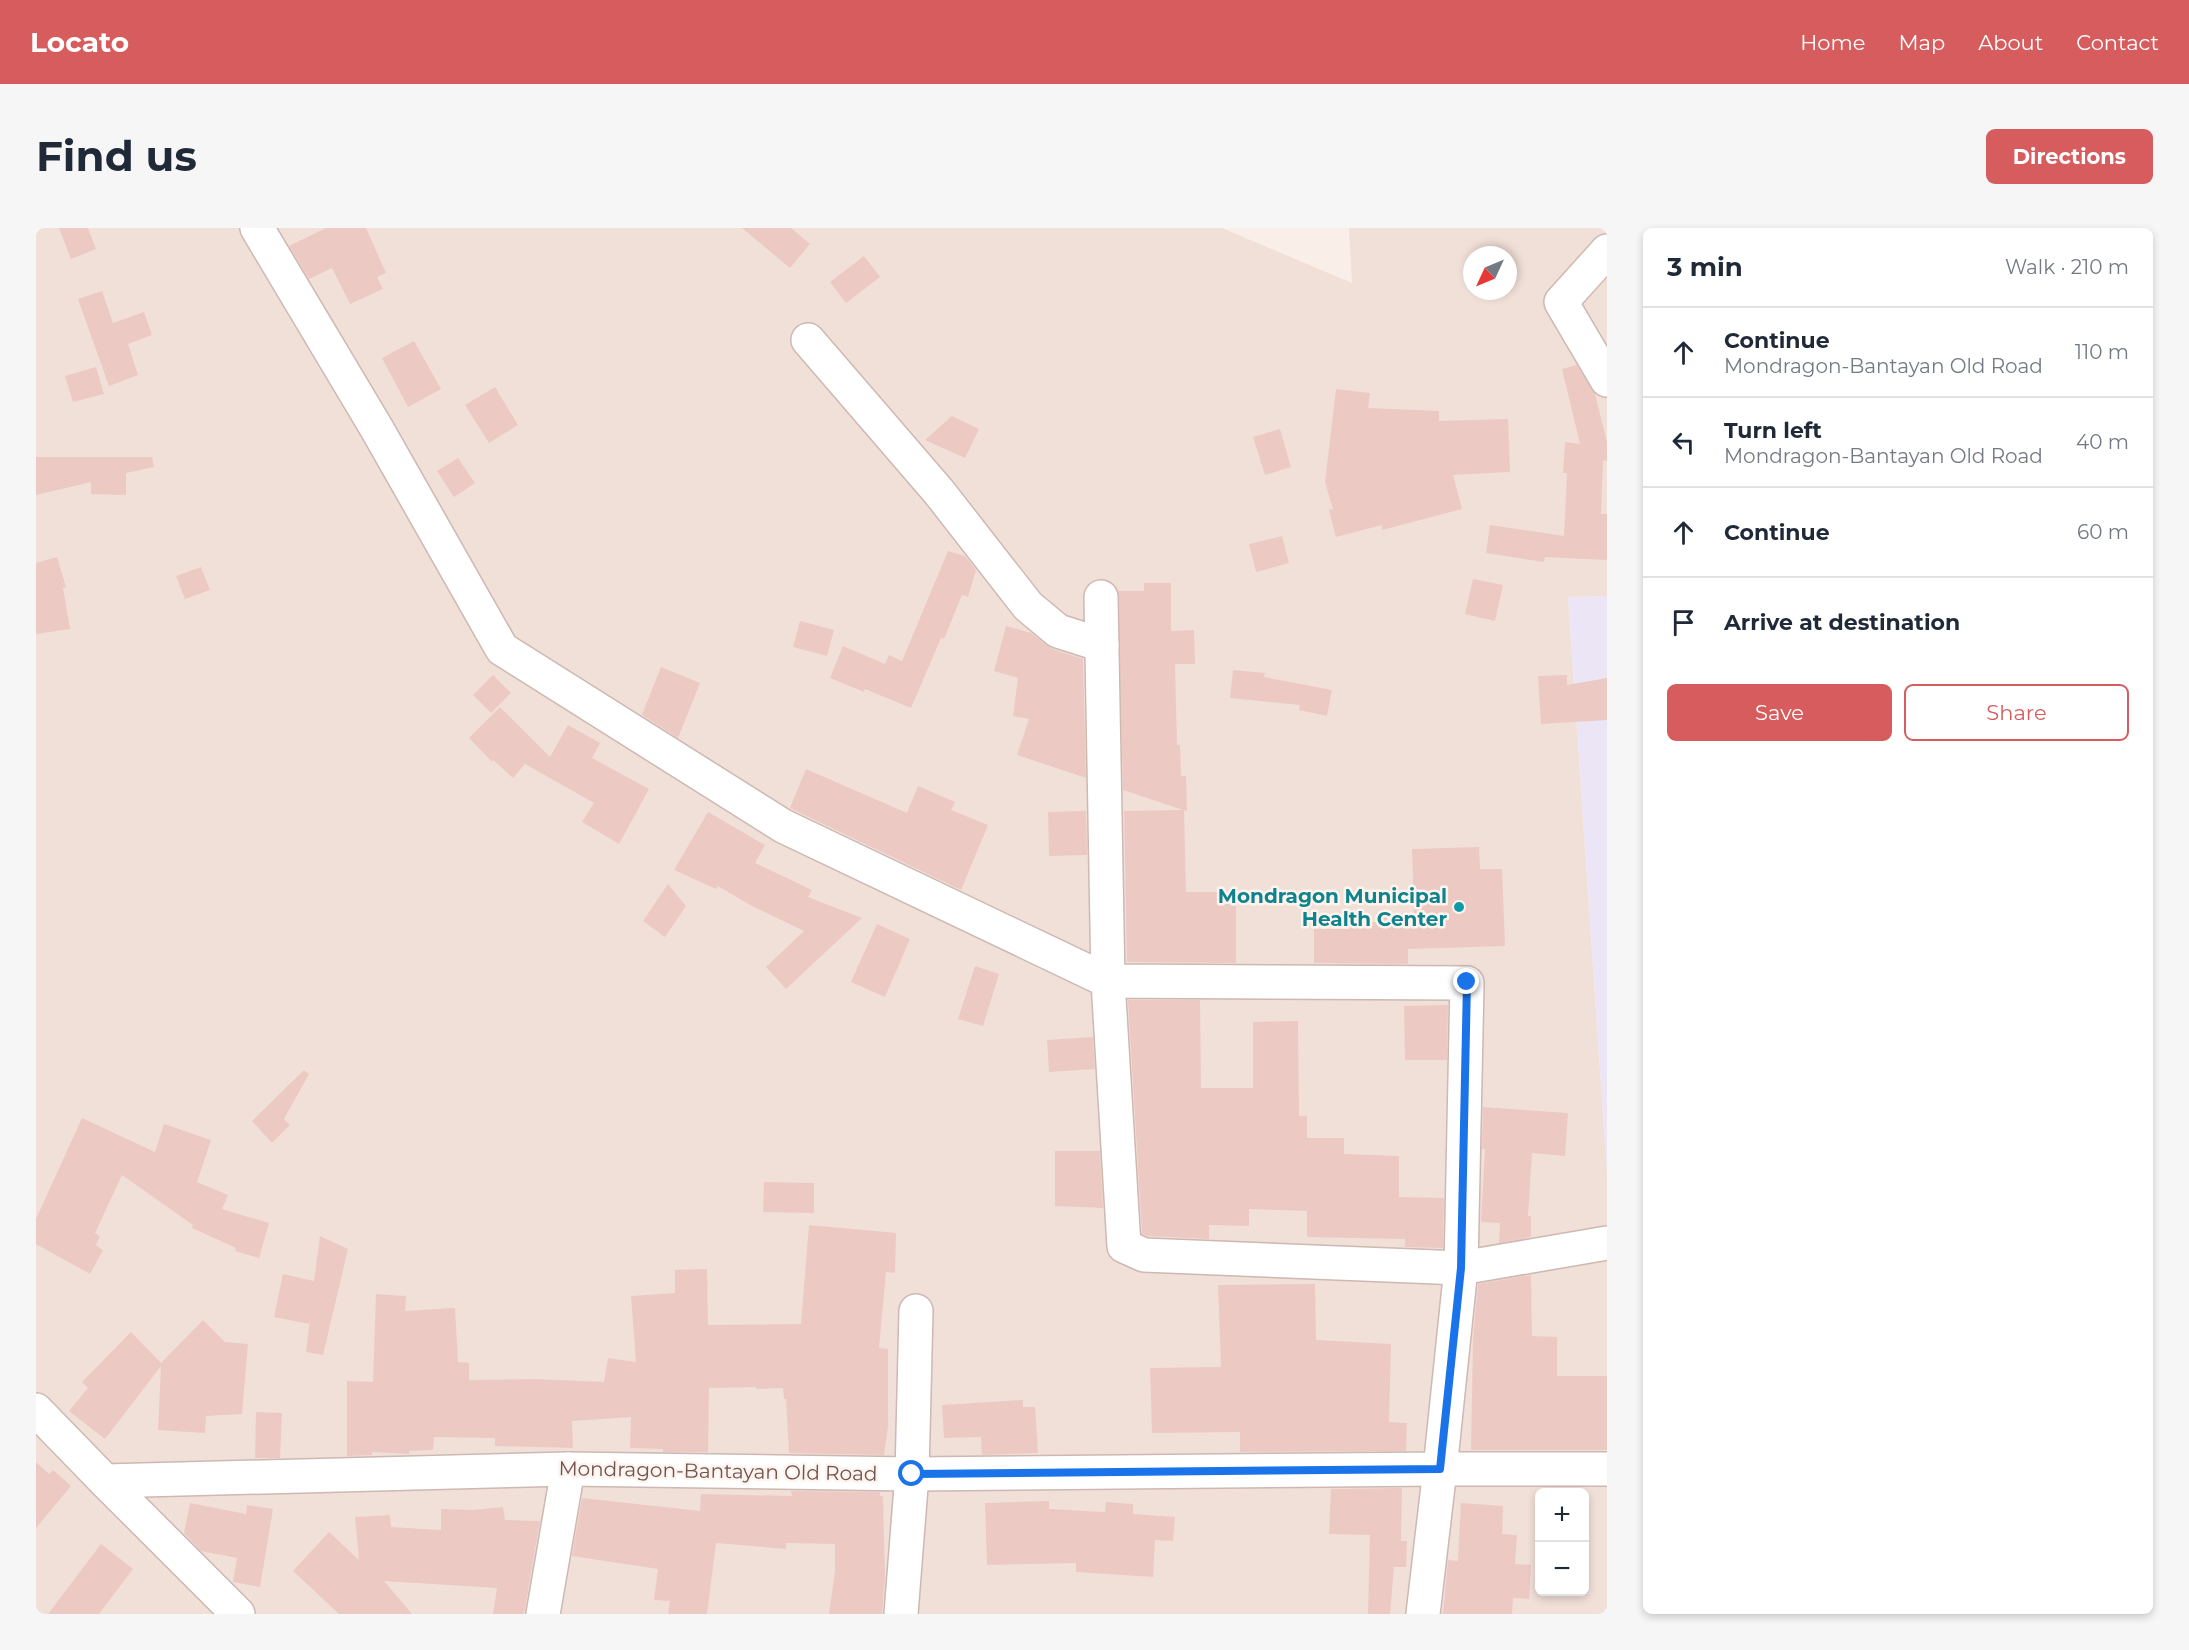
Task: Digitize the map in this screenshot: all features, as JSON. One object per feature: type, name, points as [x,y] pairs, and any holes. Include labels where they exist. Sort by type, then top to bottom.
[{"type":"street","points":[[257,228],[377,429],[502,649],[783,826],[1108,981],[1467,982],[1461,1268],[1423,1614]]},
{"type":"street","points":[[1607,251],[1561,302],[1607,380]]},
{"type":"street","points":[[808,340],[939,492],[1028,606],[1058,630],[1102,645]]},
{"type":"street","points":[[1101,597],[1108,981],[1124,1246],[1144,1255],[1461,1268],[1607,1243]]},
{"type":"street","points":[[901,1614],[912,1474],[916,1311]]},
{"type":"street","points":[[36,1410],[238,1614]]},
{"type":"street","points":[[543,1614],[568,1469]]},
{"type":"street","name":"Mondragon-Bantayan Old Road","points":[[105,1481],[568,1469],[912,1474],[1607,1469]]},
{"type":"shaded area","points":[[36,228],[1222,228],[1352,283],[1349,228],[1607,228],[1607,596],[1568,597],[1607,1174],[1607,1614],[36,1614]]},
{"type":"shaded area","points":[[1607,596],[1607,1174],[1568,597]]},
{"type":"building","points":[[59,228],[88,228],[96,249],[71,259]]},
{"type":"building","points":[[326,228],[366,228],[386,273],[377,277],[383,289],[350,304],[332,268],[309,279],[289,246]]},
{"type":"building","points":[[742,228],[791,228],[810,244],[790,268]]},
{"type":"building","points":[[864,256],[880,277],[846,303],[830,282]]},
{"type":"building","points":[[102,291],[113,323],[144,312],[152,335],[128,344],[138,375],[109,386],[78,299]]},
{"type":"building","points":[[414,341],[441,389],[408,407],[382,358]]},
{"type":"building","points":[[1577,365],[1595,394],[1607,442],[1607,461],[1603,460],[1601,514],[1607,514],[1607,560],[1545,557],[1544,562],[1486,553],[1490,525],[1564,536],[1567,473],[1563,473],[1565,442],[1580,444],[1562,369]]},
{"type":"building","points":[[96,367],[104,394],[73,402],[65,376]]},
{"type":"building","points":[[495,387],[518,425],[489,443],[465,405]]},
{"type":"building","points":[[1336,389],[1370,393],[1368,408],[1439,411],[1439,421],[1508,419],[1510,472],[1453,475],[1462,509],[1382,530],[1382,525],[1336,537],[1329,510],[1333,509],[1325,482]]},
{"type":"building","points":[[952,416],[979,429],[965,458],[925,440]]},
{"type":"building","points":[[1280,429],[1291,467],[1265,475],[1253,437]]},
{"type":"building","points":[[36,457],[152,457],[154,467],[126,473],[126,495],[91,494],[91,482],[36,495]]},
{"type":"building","points":[[458,458],[475,483],[454,497],[437,471]]},
{"type":"building","points":[[1282,536],[1289,563],[1256,572],[1249,544]]},
{"type":"building","points":[[948,551],[965,556],[976,570],[968,597],[962,595],[911,708],[865,689],[864,692],[830,678],[843,646],[885,664],[889,655],[902,661]]},
{"type":"building","points":[[57,557],[66,587],[63,588],[70,629],[36,634],[36,563]]},
{"type":"building","points":[[201,567],[210,590],[185,599],[176,576]]},
{"type":"building","points":[[1473,579],[1503,585],[1495,621],[1465,614]]},
{"type":"building","points":[[1144,583],[1171,583],[1171,631],[1194,630],[1195,664],[1175,664],[1177,745],[1180,745],[1181,776],[1186,776],[1187,811],[1184,810],[1186,892],[1236,892],[1236,963],[1127,962],[1124,811],[1183,810],[1123,790],[1118,591],[1144,591]]},
{"type":"building","points":[[800,621],[834,630],[827,656],[793,647]]},
{"type":"building","points":[[1006,626],[1031,633],[1052,649],[1083,659],[1086,778],[1017,755],[1029,719],[1013,716],[1018,678],[994,671]]},
{"type":"building","points":[[661,667],[700,683],[678,738],[642,715]]},
{"type":"building","points":[[1233,670],[1265,673],[1264,677],[1332,690],[1327,716],[1299,710],[1300,705],[1230,698]]},
{"type":"building","points":[[493,675],[511,693],[491,713],[473,695]]},
{"type":"building","points":[[1567,675],[1567,685],[1607,678],[1607,720],[1541,724],[1538,676]]},
{"type":"building","points":[[500,707],[550,757],[568,725],[600,743],[592,758],[649,789],[619,844],[582,822],[594,803],[525,764],[513,778],[493,760],[492,762],[469,738]]},
{"type":"building","points":[[806,769],[907,813],[918,786],[955,802],[951,810],[988,825],[961,890],[790,808]]},
{"type":"building","points":[[1086,811],[1087,855],[1049,856],[1048,812]]},
{"type":"building","points":[[708,812],[765,845],[755,863],[812,890],[808,897],[862,918],[786,989],[766,967],[804,931],[750,905],[718,886],[716,889],[674,870]]},
{"type":"building","name":"Mondragon Municipal Health Center","points":[[1479,847],[1480,869],[1502,869],[1505,946],[1408,949],[1408,964],[1314,963],[1314,929],[1350,929],[1350,922],[1376,922],[1376,913],[1414,913],[1412,849]]},
{"type":"building","points":[[668,884],[686,906],[665,937],[643,921]]},
{"type":"building","points":[[877,924],[910,939],[885,997],[851,982]]},
{"type":"building","points":[[975,966],[999,974],[983,1026],[958,1019]]},
{"type":"building","points":[[1128,1000],[1200,1000],[1201,1088],[1253,1088],[1253,1022],[1298,1021],[1299,1116],[1307,1116],[1307,1138],[1344,1138],[1344,1154],[1399,1156],[1399,1197],[1444,1198],[1443,1248],[1405,1247],[1405,1239],[1307,1237],[1307,1211],[1249,1209],[1249,1226],[1209,1225],[1209,1239],[1142,1234]]},
{"type":"building","points":[[1448,1005],[1447,1060],[1405,1060],[1404,1006]]},
{"type":"building","points":[[1093,1037],[1095,1069],[1049,1072],[1047,1040]]},
{"type":"building","points":[[304,1070],[309,1074],[284,1119],[290,1125],[272,1143],[252,1121]]},
{"type":"building","points":[[1483,1107],[1568,1113],[1565,1156],[1532,1153],[1528,1216],[1531,1216],[1531,1237],[1499,1243],[1500,1223],[1481,1222],[1485,1149],[1482,1149]]},
{"type":"building","points":[[82,1118],[155,1152],[164,1124],[211,1140],[197,1182],[228,1195],[222,1209],[269,1223],[259,1258],[235,1251],[236,1248],[192,1228],[193,1225],[122,1175],[95,1233],[100,1236],[96,1245],[103,1250],[90,1274],[36,1244],[36,1219]]},
{"type":"building","points":[[1055,1151],[1100,1151],[1103,1208],[1055,1206]]},
{"type":"building","points":[[764,1182],[814,1183],[814,1213],[763,1212]]},
{"type":"building","points":[[809,1225],[896,1233],[895,1273],[886,1272],[879,1348],[888,1349],[888,1426],[884,1455],[789,1453],[786,1399],[784,1399],[783,1388],[756,1389],[756,1387],[709,1388],[708,1452],[663,1452],[663,1449],[630,1448],[631,1417],[572,1421],[573,1448],[495,1446],[495,1438],[434,1437],[433,1450],[409,1451],[409,1454],[372,1452],[372,1455],[347,1456],[347,1381],[373,1382],[376,1294],[406,1296],[405,1311],[455,1308],[458,1362],[469,1363],[469,1380],[535,1379],[604,1382],[608,1358],[636,1362],[631,1296],[675,1293],[675,1270],[707,1269],[708,1325],[801,1324]]},
{"type":"building","points":[[320,1236],[348,1249],[323,1355],[306,1352],[310,1319],[309,1324],[274,1317],[283,1274],[314,1281]]},
{"type":"building","points":[[1531,1275],[1532,1336],[1557,1337],[1557,1376],[1607,1376],[1607,1450],[1471,1450],[1473,1338],[1478,1284]]},
{"type":"building","points":[[1315,1284],[1316,1340],[1391,1344],[1389,1422],[1407,1423],[1406,1451],[1240,1452],[1240,1432],[1152,1433],[1150,1368],[1221,1367],[1218,1285]]},
{"type":"building","points":[[203,1320],[225,1342],[248,1344],[242,1414],[206,1416],[205,1433],[158,1430],[161,1366],[105,1439],[69,1411],[88,1388],[82,1382],[131,1332],[161,1363]]},
{"type":"building","points":[[1023,1400],[1023,1407],[1035,1407],[1038,1453],[982,1455],[981,1437],[944,1438],[942,1405]]},
{"type":"building","points":[[256,1412],[282,1413],[280,1458],[255,1458]]},
{"type":"building","points":[[36,1462],[49,1474],[53,1470],[71,1486],[36,1528]]},
{"type":"building","points":[[1402,1488],[1401,1541],[1407,1541],[1406,1567],[1394,1567],[1390,1614],[1368,1614],[1370,1535],[1329,1534],[1331,1489]]},
{"type":"building","points":[[791,1491],[880,1492],[880,1496],[883,1496],[885,1578],[882,1614],[829,1614],[835,1571],[835,1544],[786,1543],[786,1549],[716,1543],[707,1614],[668,1614],[670,1601],[654,1600],[658,1569],[572,1556],[582,1498],[700,1511],[701,1494],[792,1496]]},
{"type":"building","points":[[1049,1501],[1049,1509],[1105,1512],[1106,1502],[1133,1504],[1133,1514],[1175,1517],[1173,1541],[1155,1540],[1153,1577],[1076,1572],[1076,1563],[987,1565],[985,1503]]},
{"type":"building","points":[[190,1503],[246,1514],[247,1505],[273,1509],[260,1587],[233,1582],[237,1558],[201,1551],[184,1533]]},
{"type":"building","points":[[1461,1503],[1503,1506],[1502,1534],[1517,1535],[1515,1564],[1531,1565],[1529,1599],[1513,1598],[1512,1614],[1443,1614],[1448,1560],[1458,1561]]},
{"type":"building","points":[[503,1507],[505,1520],[540,1521],[524,1614],[493,1614],[497,1588],[384,1581],[412,1614],[339,1614],[293,1571],[329,1532],[359,1560],[355,1517],[390,1515],[391,1527],[441,1530],[441,1509],[473,1510]]},
{"type":"building","points":[[101,1544],[133,1569],[99,1614],[48,1614]]},
{"type":"place","name":"Mondragon Municipal Health Center","points":[[1459,907]]},
{"type":"route","points":[[912,1474],[1440,1469],[1461,1268],[1467,982]]}]
